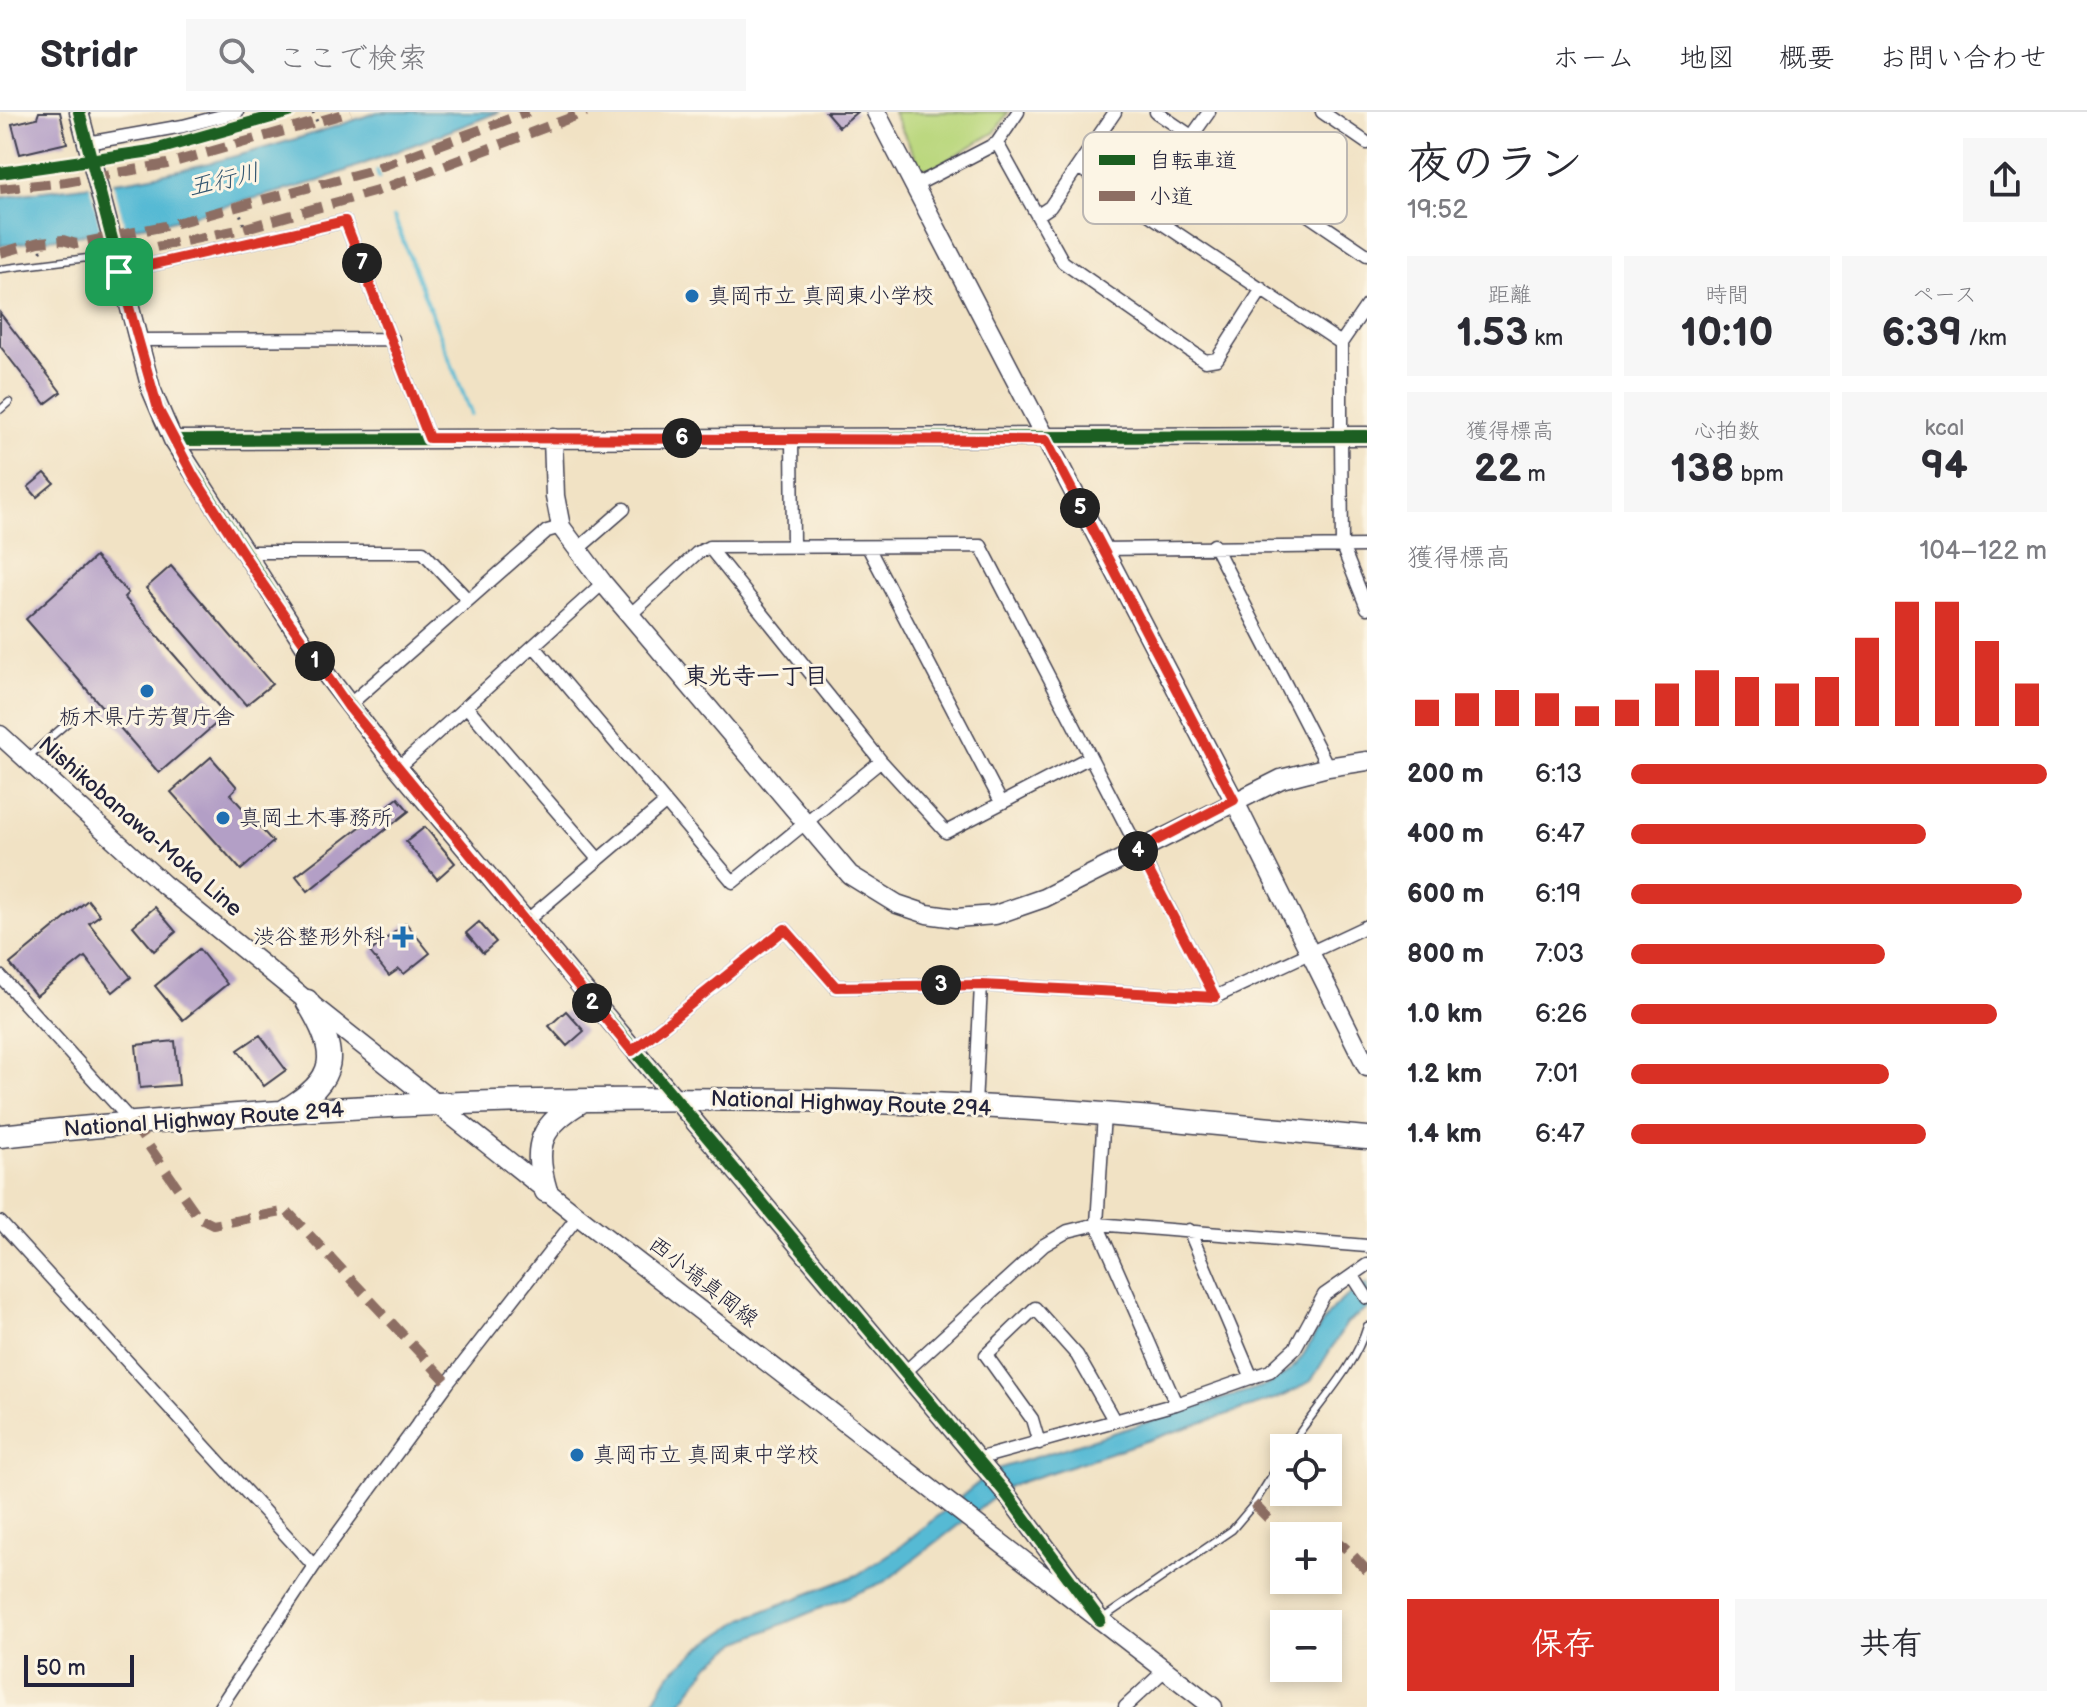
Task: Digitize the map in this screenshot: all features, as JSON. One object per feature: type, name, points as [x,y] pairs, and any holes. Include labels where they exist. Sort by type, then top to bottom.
[{"type":"highway","points":[[279,1114],[317,1088],[330,1062],[326,1033],[307,1001]]},
{"type":"highway","name":"National Highway Route 294","points":[[0,1136],[132,1122],[438,1103],[673,1099],[975,1106],[1104,1114],[1367,1138]]},
{"type":"highway","points":[[546,1191],[540,1170],[541,1142],[551,1122],[583,1100]]},
{"type":"street","points":[[79,112],[158,409],[173,440],[242,552],[348,706],[632,1051],[1004,1491],[1100,1620],[1213,1707]]},
{"type":"street","points":[[87,143],[183,126],[237,112]]},
{"type":"street","points":[[876,112],[1100,549],[1234,800],[1367,1067]]},
{"type":"street","points":[[914,186],[997,143],[1018,112]]},
{"type":"street","points":[[1102,132],[1115,112]]},
{"type":"street","points":[[1156,112],[1186,132]]},
{"type":"street","points":[[1195,132],[1209,112]]},
{"type":"street","points":[[1322,112],[1367,143]]},
{"type":"street","points":[[997,143],[1063,262],[1205,361],[1217,359],[1262,289]]},
{"type":"street","points":[[1038,215],[1050,207],[1083,160]]},
{"type":"street","points":[[1078,167],[1083,170]]},
{"type":"street","points":[[118,256],[345,221],[429,438]]},
{"type":"street","points":[[1164,224],[1341,343]]},
{"type":"street","points":[[1321,224],[1367,255]]},
{"type":"street","points":[[1367,305],[1341,343],[1342,546],[1367,608]]},
{"type":"street","points":[[138,340],[393,339]]},
{"type":"street","points":[[173,440],[1046,440],[1367,436]]},
{"type":"street","points":[[553,438],[555,496],[561,527],[603,583],[850,875],[873,891],[927,914],[956,918],[1021,908],[1281,779],[1367,761]]},
{"type":"street","points":[[792,438],[793,545]]},
{"type":"street","points":[[578,549],[624,509]]},
{"type":"street","points":[[348,706],[547,531],[561,527]]},
{"type":"street","points":[[1100,549],[1214,545],[1367,546]]},
{"type":"street","points":[[1214,545],[1328,767]]},
{"type":"street","points":[[630,615],[697,553],[709,547],[981,546],[1088,758],[1215,997]]},
{"type":"street","points":[[709,547],[881,761],[946,832],[1088,758]]},
{"type":"street","points":[[868,547],[1001,802]]},
{"type":"street","points":[[242,552],[423,552],[468,600]]},
{"type":"street","points":[[398,768],[603,583]]},
{"type":"street","points":[[534,646],[733,882],[881,761]]},
{"type":"street","points":[[466,706],[598,859]]},
{"type":"street","name":"Nishikobanawa-Moka Line","points":[[0,735],[163,884],[438,1103]]},
{"type":"street","points":[[525,922],[665,803]]},
{"type":"street","points":[[632,1051],[785,929],[836,987],[981,985],[1215,997],[1367,926]]},
{"type":"street","points":[[0,976],[132,1122]]},
{"type":"street","points":[[975,1106],[981,985]]},
{"type":"street","name":"西小塙真岡線","points":[[438,1103],[578,1216],[1100,1620]]},
{"type":"street","points":[[1104,1114],[1097,1224],[1176,1404]]},
{"type":"street","points":[[220,1707],[314,1566],[448,1383],[578,1216]]},
{"type":"street","points":[[0,1222],[314,1566]]},
{"type":"street","points":[[904,1373],[1044,1245],[1068,1231],[1097,1224],[1367,1246]]},
{"type":"street","points":[[1189,1230],[1252,1378]]},
{"type":"street","points":[[977,1459],[1176,1404],[1270,1371],[1295,1348],[1324,1295],[1367,1265]]},
{"type":"street","points":[[1353,1276],[1367,1298]]},
{"type":"street","points":[[1039,1443],[1032,1419],[986,1355],[1035,1308],[1077,1355],[1114,1420]]},
{"type":"street","points":[[1125,1707],[1166,1669]]},
{"type":"lane","points":[[0,269],[118,256]]},
{"type":"lane","points":[[0,410],[9,402]]},
{"type":"lane","points":[[25,760],[73,718]]},
{"type":"lane","points":[[1298,1434],[1312,1411],[1359,1353],[1367,1326]]},
{"type":"lane","points":[[1100,1620],[1232,1530],[1270,1478]]},
{"type":"path","points":[[313,112],[317,122]]},
{"type":"path","points":[[238,207],[245,228]]},
{"type":"green space","points":[[893,112],[1008,112],[995,132],[930,170],[920,166]]},
{"type":"water","name":"五行川","points":[[378,112],[499,112],[319,181],[163,223],[0,246],[0,198],[181,170],[266,148]]},
{"type":"water","points":[[1367,1283],[1367,1309],[1347,1323],[1311,1381],[1286,1395],[1009,1486],[886,1581],[739,1642],[709,1665],[678,1707],[650,1707],[669,1675],[700,1648],[743,1619],[857,1575],[897,1549],[994,1470],[1267,1385],[1298,1362],[1332,1310]]},
{"type":"pier","points":[[112,178],[127,234],[102,236],[89,182]]},
{"type":"building","points":[[39,112],[60,112],[67,143],[20,154],[12,124],[37,118]]},
{"type":"building","points":[[826,112],[857,112],[839,127]]},
{"type":"building","points":[[0,313],[61,392],[45,404],[0,346]]},
{"type":"building","points":[[45,473],[54,483],[37,497],[28,487]]},
{"type":"building","name":"栃木県庁芳賀庁舎","points":[[95,557],[128,593],[124,597],[226,715],[159,773],[26,619]]},
{"type":"building","points":[[171,566],[272,684],[246,705],[146,588]]},
{"type":"building","name":"真岡土木事務所","points":[[211,757],[237,787],[230,794],[273,842],[241,870],[171,792]]},
{"type":"building","points":[[398,798],[409,811],[308,891],[296,876]]},
{"type":"building","points":[[425,827],[455,863],[437,879],[406,842]]},
{"type":"building","points":[[88,900],[100,915],[89,923],[131,977],[113,992],[85,957],[36,996],[10,964]]},
{"type":"building","points":[[155,907],[176,932],[154,951],[133,926]]},
{"type":"building","points":[[479,922],[496,942],[483,953],[466,933]]},
{"type":"building","name":"渋谷整形外科","points":[[406,923],[430,953],[404,974],[399,969],[389,976],[370,952]]},
{"type":"building","points":[[199,949],[227,984],[183,1020],[155,986]]},
{"type":"building","points":[[566,1011],[584,1031],[567,1046],[549,1026]]},
{"type":"building","points":[[260,1035],[286,1070],[264,1086],[238,1050]]},
{"type":"building","points":[[175,1041],[179,1085],[140,1088],[136,1045]]},
{"type":"waterway","points":[[377,171],[379,178]]},
{"type":"waterway","points":[[394,217],[471,414]]},
{"type":"marked path","points":[[0,189],[66,182],[167,164],[351,112]]},
{"type":"marked path","points":[[0,253],[39,242],[63,240],[76,244],[165,226],[366,172],[528,112]]},
{"type":"marked path","points":[[127,253],[242,229],[377,191],[586,112]]},
{"type":"marked path","points":[[132,1122],[199,1218],[213,1225],[287,1211],[448,1383]]},
{"type":"marked path","points":[[1254,1504],[1285,1536],[1332,1539],[1367,1571]]},
{"type":"cycle path","points":[[79,112],[151,389],[173,440],[309,652],[398,768],[1004,1491],[1100,1620]]},
{"type":"cycle path","points":[[0,173],[151,151],[289,112]]},
{"type":"cycle path","points":[[173,440],[1367,436]]},
{"type":"place","name":"真岡市立 真岡東小学校","points":[[692,296]]},
{"type":"place","name":"栃木県庁芳賀庁舎","points":[[147,691]]},
{"type":"place","name":"真岡土木事務所","points":[[223,818]]},
{"type":"place","name":"渋谷整形外科","points":[[403,937]]},
{"type":"place","name":"真岡市立 真岡東中学校","points":[[577,1455]]},
{"type":"district","name":"東光寺一丁目","points":[[756,676]]},
{"type":"route","points":[[345,221],[429,438],[1046,440],[1100,549],[1234,800],[1138,850],[1215,997],[981,985],[836,987],[785,929],[632,1051],[348,706],[262,583],[194,477],[158,409],[119,272],[345,221]]}]
